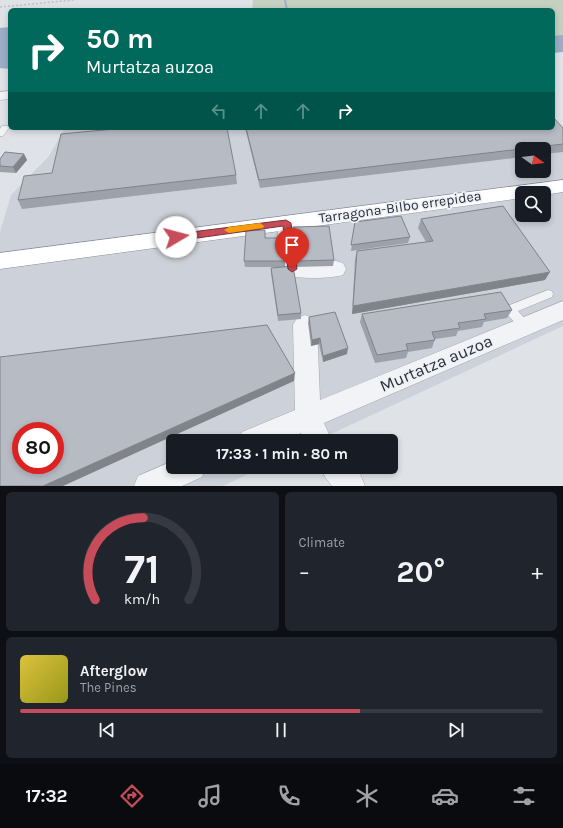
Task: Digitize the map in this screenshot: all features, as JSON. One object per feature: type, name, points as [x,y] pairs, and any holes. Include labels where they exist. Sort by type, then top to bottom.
[{"type":"highway","name":"Tarragona-Bilbo errepidea","points":[[0,261],[560,188]]},
{"type":"street","points":[[286,223],[292,269],[336,269]]},
{"type":"street","name":"Murtatza auzoa","points":[[268,434],[525,326],[555,302]]},
{"type":"street","points":[[305,325],[308,416],[315,434]]},
{"type":"street","points":[[148,486],[176,474]]},
{"type":"street","points":[[341,474],[351,486]]},
{"type":"path","points":[[0,7],[74,0]]},
{"type":"shaded area","points":[[64,130],[554,130],[563,140],[563,326],[331,434],[166,434],[166,474],[248,474],[223,486],[0,486],[0,232],[11,195],[49,156]]},
{"type":"green space","points":[[253,0],[563,0],[563,39],[555,39],[555,8],[252,8]]},
{"type":"water","points":[[8,27],[8,69],[0,68],[0,28]]},
{"type":"water","points":[[563,35],[563,52],[555,53],[555,36]]},
{"type":"building","points":[[555,119],[563,128],[563,144],[551,145],[551,142],[515,142],[515,150],[259,180],[246,130],[555,130]]},
{"type":"building","points":[[104,130],[227,130],[236,175],[18,200],[24,176],[52,173],[61,134]]},
{"type":"building","points":[[5,152],[24,154],[13,167],[0,166],[0,159]]},
{"type":"building","points":[[503,206],[550,272],[353,306],[357,251],[433,241],[421,219]]},
{"type":"building","points":[[401,216],[410,237],[351,245],[355,222]]},
{"type":"building","points":[[329,226],[334,260],[295,261],[293,227]]},
{"type":"building","points":[[265,230],[265,238],[284,238],[285,261],[244,261],[246,231]]},
{"type":"building","points":[[293,266],[301,313],[278,315],[271,268]]},
{"type":"building","points":[[501,292],[512,310],[484,314],[486,319],[458,323],[460,328],[432,332],[435,340],[406,344],[408,350],[377,355],[362,314]]},
{"type":"building","points":[[335,312],[348,348],[323,356],[320,338],[312,340],[309,317]]},
{"type":"building","points":[[267,325],[295,373],[43,486],[0,486],[0,357]]},
{"type":"waterway","points":[[285,0],[287,8]]},
{"type":"slow traffic","points":[[229,230],[260,226]]},
{"type":"route","points":[[176,237],[286,223],[292,269]]}]
